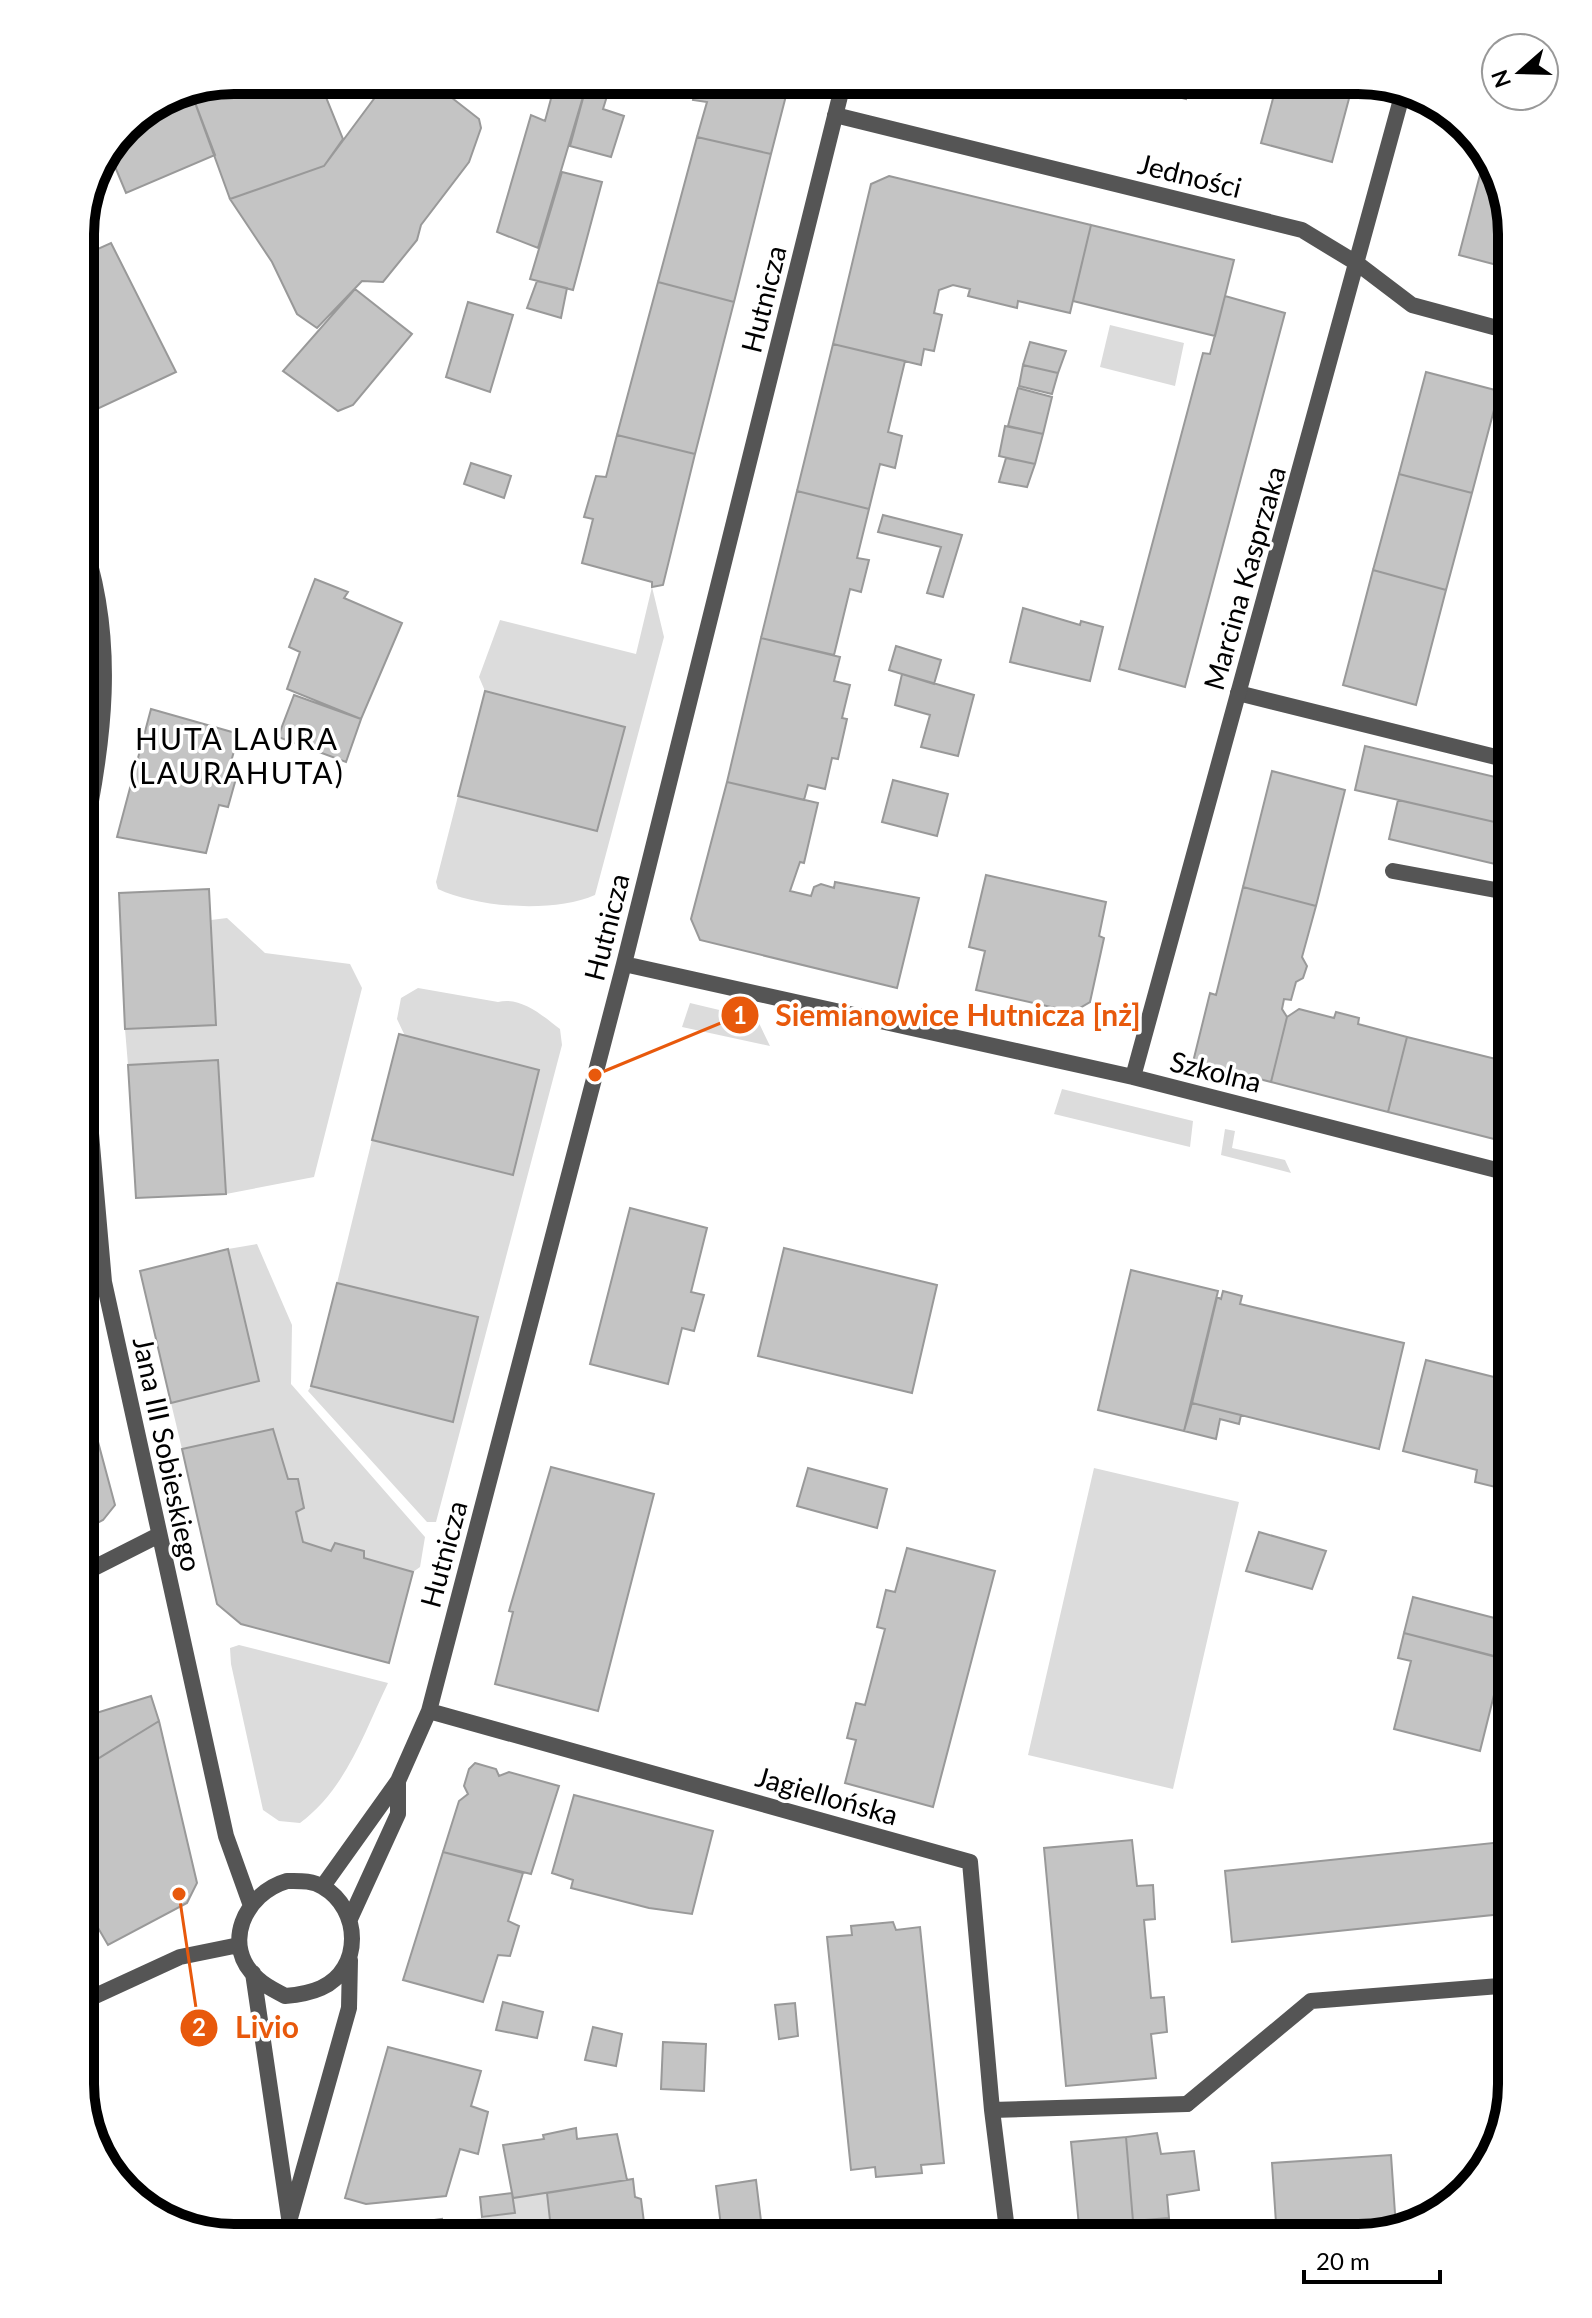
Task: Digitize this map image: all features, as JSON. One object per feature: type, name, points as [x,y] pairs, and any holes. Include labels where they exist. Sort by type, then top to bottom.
[{"type":"street","name":"Hutnicza","points":[[323,1886],[398,1781],[429,1711],[624,964],[840,94]]},
{"type":"street","name":"Marcina Kasprzaka","points":[[1133,1077],[1401,101]]},
{"type":"street","name":"Jedności","points":[[835,115],[1302,230],[1358,264],[1412,305],[1498,328]]},
{"type":"street","points":[[94,580],[103,629],[105,698],[94,789]]},
{"type":"street","points":[[1238,693],[1498,758]]},
{"type":"street","points":[[1393,871],[1498,890]]},
{"type":"street","name":"Szkolna","points":[[624,964],[1133,1077],[1498,1170]]},
{"type":"street","name":"Jana III Sobieskiego","points":[[94,1168],[104,1282],[226,1836],[250,1903]]},
{"type":"street","points":[[94,1568],[159,1535]]},
{"type":"street","name":"Jagiellońska","points":[[429,1711],[970,1862],[992,2110],[1006,2224]]},
{"type":"street","name":"Hutnicza","points":[[350,1919],[398,1814],[398,1781]]},
{"type":"street","points":[[290,2218],[349,2008],[353,1939],[344,1906],[323,1886],[287,1881],[264,1890],[250,1903],[240,1925],[239,1945],[253,1973],[283,2192],[291,2224]]},
{"type":"street","points":[[94,1997],[180,1957],[239,1945]]},
{"type":"street","points":[[253,1973],[285,1996],[303,1994],[323,1988],[339,1974],[350,1956]]},
{"type":"street","points":[[992,2110],[1187,2104],[1311,2001],[1498,1986]]},
{"type":"shaded area","points":[[1110,325],[1184,343],[1175,386],[1100,367]]},
{"type":"shaded area","points":[[652,587],[664,637],[595,895],[559,904],[516,906],[474,900],[438,889],[436,882],[458,796],[597,831],[625,727],[485,691],[479,677],[500,620],[636,654]]},
{"type":"shaded area","points":[[227,918],[265,953],[350,964],[362,988],[314,1177],[226,1194],[218,1060],[128,1065],[125,1029],[216,1024],[211,920]]},
{"type":"shaded area","points":[[418,988],[523,1004],[560,1029],[562,1045],[436,1522],[427,1522],[308,1391],[311,1386],[453,1422],[478,1317],[337,1283],[372,1140],[513,1175],[539,1071],[405,1036],[397,1019],[401,998]]},
{"type":"shaded area","points":[[690,1003],[757,1019],[770,1046],[682,1027]]},
{"type":"shaded area","points":[[1062,1089],[1193,1121],[1190,1147],[1054,1114]]},
{"type":"shaded area","points":[[1225,1129],[1235,1131],[1232,1148],[1285,1160],[1291,1173],[1221,1155]]},
{"type":"shaded area","points":[[257,1244],[292,1325],[291,1384],[425,1537],[420,1567],[413,1572],[364,1558],[364,1551],[335,1543],[331,1551],[303,1542],[296,1512],[298,1479],[288,1479],[273,1429],[182,1449],[171,1403],[259,1381],[228,1249]]},
{"type":"shaded area","points":[[1094,1468],[1239,1502],[1173,1789],[1028,1755]]},
{"type":"shaded area","points":[[239,1645],[388,1683],[342,1777],[330,1794],[300,1823],[279,1821],[263,1810],[231,1664],[230,1648]]},
{"type":"shaded area","points":[[547,2193],[550,2224],[443,2224],[515,2213],[513,2198]]},
{"type":"building","points":[[225,94],[325,94],[343,139],[324,166],[230,199],[194,100]]},
{"type":"building","points":[[378,94],[447,94],[479,119],[481,128],[469,162],[421,225],[417,240],[383,282],[362,281],[317,328],[297,314],[272,262],[230,199],[324,166]]},
{"type":"building","points":[[552,94],[584,94],[538,248],[497,232],[531,115],[545,121]]},
{"type":"building","points":[[584,94],[608,94],[603,109],[624,116],[611,157],[570,146]]},
{"type":"building","points":[[694,94],[786,94],[771,154],[697,137],[707,102],[693,100]]},
{"type":"building","points":[[1167,94],[1187,94],[1186,99]]},
{"type":"building","points":[[1274,94],[1350,94],[1332,162],[1261,143]]},
{"type":"building","points":[[194,100],[215,155],[126,193],[114,163],[118,156],[135,135],[156,118]]},
{"type":"building","points":[[697,137],[771,154],[734,302],[658,282]]},
{"type":"building","points":[[1481,169],[1497,216],[1498,265],[1459,255]]},
{"type":"building","points":[[562,172],[602,182],[573,290],[530,279]]},
{"type":"building","points":[[889,176],[1091,225],[1070,313],[1018,301],[1017,308],[968,296],[970,289],[953,285],[939,290],[934,313],[942,315],[934,351],[924,349],[921,365],[833,344],[871,184]]},
{"type":"building","points":[[1091,225],[1234,260],[1215,336],[1073,301]]},
{"type":"building","points":[[111,243],[176,372],[94,410],[94,251]]},
{"type":"building","points":[[537,281],[567,288],[561,318],[527,308]]},
{"type":"building","points":[[658,282],[734,302],[695,454],[617,435]]},
{"type":"building","points":[[355,289],[412,334],[353,405],[338,411],[283,371]]},
{"type":"building","points":[[1225,296],[1285,313],[1185,687],[1119,669],[1203,353],[1210,354]]},
{"type":"building","points":[[468,302],[513,315],[490,392],[446,377]]},
{"type":"building","points":[[1030,342],[1066,351],[1058,373],[1023,365]]},
{"type":"building","points":[[833,344],[905,361],[888,432],[902,436],[895,468],[880,464],[869,509],[797,491]]},
{"type":"building","points":[[1023,365],[1058,373],[1052,394],[1019,386]]},
{"type":"building","points":[[1426,372],[1498,391],[1472,493],[1399,474]]},
{"type":"building","points":[[1018,388],[1052,397],[1043,434],[1008,426]]},
{"type":"building","points":[[1005,426],[1043,434],[1035,464],[999,456]]},
{"type":"building","points":[[617,435],[695,454],[663,585],[652,587],[652,582],[582,563],[593,519],[584,517],[596,476],[606,477]]},
{"type":"building","points":[[1006,458],[1035,464],[1027,487],[999,482]]},
{"type":"building","points":[[471,463],[511,476],[504,498],[464,484]]},
{"type":"building","points":[[1399,474],[1472,493],[1446,590],[1373,570]]},
{"type":"building","points":[[797,491],[869,509],[857,558],[869,560],[861,592],[850,589],[834,655],[761,638]]},
{"type":"building","points":[[883,515],[962,535],[943,597],[927,593],[941,547],[878,532]]},
{"type":"building","points":[[1373,570],[1446,590],[1416,705],[1343,685]]},
{"type":"building","points":[[315,579],[348,592],[344,598],[402,623],[361,719],[287,689],[300,652],[289,647]]},
{"type":"building","points":[[1023,608],[1080,625],[1081,621],[1103,627],[1090,681],[1010,662]]},
{"type":"building","points":[[761,638],[840,657],[834,681],[850,685],[842,718],[847,719],[838,759],[832,758],[825,789],[808,785],[804,800],[727,782]]},
{"type":"building","points":[[896,646],[941,660],[934,684],[889,670]]},
{"type":"building","points":[[902,674],[974,695],[958,756],[921,747],[930,715],[895,705]]},
{"type":"building","points":[[485,691],[625,727],[597,831],[458,796]]},
{"type":"building","points":[[294,695],[361,719],[346,762],[278,737]]},
{"type":"building","points":[[151,709],[239,734],[228,772],[237,775],[228,807],[219,805],[206,853],[117,837]]},
{"type":"building","points":[[1365,746],[1498,778],[1498,823],[1355,790]]},
{"type":"building","points":[[1272,771],[1345,790],[1316,906],[1243,887]]},
{"type":"building","points":[[893,780],[948,794],[937,836],[882,822]]},
{"type":"building","points":[[727,782],[818,803],[804,863],[800,862],[790,891],[811,896],[814,887],[821,884],[834,888],[835,882],[919,898],[897,988],[700,940],[691,919]]},
{"type":"building","points":[[1398,800],[1498,823],[1498,865],[1389,839]]},
{"type":"building","points":[[986,875],[1106,902],[1099,936],[1104,938],[1090,1002],[1073,1012],[976,990],[985,951],[969,947]]},
{"type":"building","points":[[1243,887],[1316,906],[1302,957],[1307,966],[1303,978],[1296,982],[1291,1000],[1284,999],[1282,1009],[1287,1017],[1271,1082],[1193,1062],[1210,993],[1216,995]]},
{"type":"building","points":[[209,889],[216,1025],[125,1029],[119,893]]},
{"type":"building","points":[[1299,1009],[1334,1018],[1336,1012],[1359,1018],[1358,1024],[1407,1037],[1388,1112],[1271,1082],[1287,1017]]},
{"type":"building","points":[[399,1034],[539,1070],[513,1175],[372,1140]]},
{"type":"building","points":[[1407,1037],[1498,1060],[1498,1122],[1494,1139],[1388,1112]]},
{"type":"building","points":[[218,1060],[226,1194],[136,1198],[128,1065]]},
{"type":"building","points":[[630,1208],[707,1228],[691,1292],[704,1295],[694,1331],[682,1328],[668,1384],[590,1364]]},
{"type":"building","points":[[784,1248],[937,1285],[912,1393],[758,1356]]},
{"type":"building","points":[[228,1249],[259,1381],[171,1403],[140,1271]]},
{"type":"building","points":[[1131,1270],[1218,1291],[1184,1431],[1098,1410]]},
{"type":"building","points":[[337,1283],[478,1317],[453,1422],[311,1386]]},
{"type":"building","points":[[1223,1291],[1242,1296],[1240,1304],[1404,1343],[1379,1449],[1192,1403],[1217,1297],[1221,1299]]},
{"type":"building","points":[[1426,1360],[1498,1378],[1498,1488],[1475,1482],[1477,1470],[1403,1451]]},
{"type":"building","points":[[1192,1403],[1241,1415],[1239,1424],[1220,1419],[1216,1439],[1184,1431]]},
{"type":"building","points":[[94,1427],[115,1505],[103,1520],[94,1525]]},
{"type":"building","points":[[273,1429],[288,1479],[298,1479],[304,1508],[296,1512],[303,1542],[331,1551],[335,1543],[364,1551],[364,1558],[413,1572],[389,1663],[241,1624],[217,1604],[182,1449]]},
{"type":"building","points":[[551,1467],[654,1494],[598,1711],[495,1684],[513,1612],[509,1611]]},
{"type":"building","points":[[808,1468],[887,1489],[877,1528],[797,1506]]},
{"type":"building","points":[[1259,1532],[1326,1551],[1312,1589],[1246,1571]]},
{"type":"building","points":[[907,1548],[995,1571],[933,1807],[845,1783],[856,1740],[847,1738],[856,1703],[865,1705],[885,1629],[877,1627],[886,1590],[895,1592]]},
{"type":"building","points":[[1413,1597],[1498,1619],[1498,1657],[1404,1633]]},
{"type":"building","points":[[1404,1633],[1498,1657],[1498,1687],[1480,1751],[1394,1729],[1411,1661],[1398,1658]]},
{"type":"building","points":[[151,1696],[159,1721],[94,1761],[94,1714]]},
{"type":"building","points":[[159,1721],[197,1883],[187,1903],[108,1945],[94,1921],[94,1761]]},
{"type":"building","points":[[475,1763],[496,1769],[499,1776],[509,1772],[559,1786],[531,1874],[443,1852],[459,1801],[468,1794],[464,1786],[469,1769]]},
{"type":"building","points":[[574,1795],[713,1831],[692,1914],[649,1908],[571,1888],[573,1880],[552,1873]]},
{"type":"building","points":[[1132,1840],[1137,1886],[1153,1885],[1155,1919],[1144,1920],[1151,1998],[1164,1997],[1167,2032],[1151,2034],[1156,2078],[1066,2086],[1044,1848]]},
{"type":"building","points":[[1498,1842],[1498,1914],[1232,1942],[1225,1871]]},
{"type":"building","points":[[443,1852],[523,1873],[508,1921],[519,1926],[510,1956],[498,1955],[483,2002],[403,1980]]},
{"type":"building","points":[[893,1922],[896,1930],[920,1927],[944,2163],[921,2165],[922,2173],[876,2177],[875,2167],[851,2170],[827,1937],[852,1935],[851,1926]]},
{"type":"building","points":[[503,2002],[543,2012],[537,2038],[496,2030]]},
{"type":"building","points":[[795,2003],[798,2036],[779,2039],[775,2005]]},
{"type":"building","points":[[593,2027],[622,2034],[616,2066],[585,2060]]},
{"type":"building","points":[[663,2042],[706,2044],[704,2091],[661,2089]]},
{"type":"building","points":[[388,2047],[481,2071],[471,2106],[488,2112],[478,2154],[460,2149],[446,2196],[366,2204],[345,2198]]},
{"type":"building","points":[[576,2128],[577,2139],[617,2134],[627,2180],[513,2198],[503,2145],[544,2139],[543,2135]]},
{"type":"building","points":[[1157,2133],[1161,2154],[1194,2151],[1199,2190],[1167,2195],[1169,2218],[1133,2221],[1126,2137]]},
{"type":"building","points":[[1126,2137],[1133,2221],[1079,2224],[1071,2142]]},
{"type":"building","points":[[1391,2155],[1395,2219],[1358,2224],[1276,2224],[1272,2163]]},
{"type":"building","points":[[633,2179],[635,2197],[641,2199],[644,2224],[550,2224],[547,2193]]},
{"type":"building","points":[[756,2180],[761,2221],[721,2224],[716,2186]]},
{"type":"building","points":[[512,2193],[515,2213],[482,2217],[480,2197]]},
{"type":"building","points":[[442,2219],[443,2224],[406,2224]]},
{"type":"building","points":[[924,2220],[924,2224],[883,2224]]},
{"type":"place","name":"Siemianowice Hutnicza [nż]","points":[[595,1075]]},
{"type":"place","name":"Livio","points":[[179,1894]]},
{"type":"district","name":"HUTA LAURA (LAURAHUTA)","points":[[237,755]]}]
